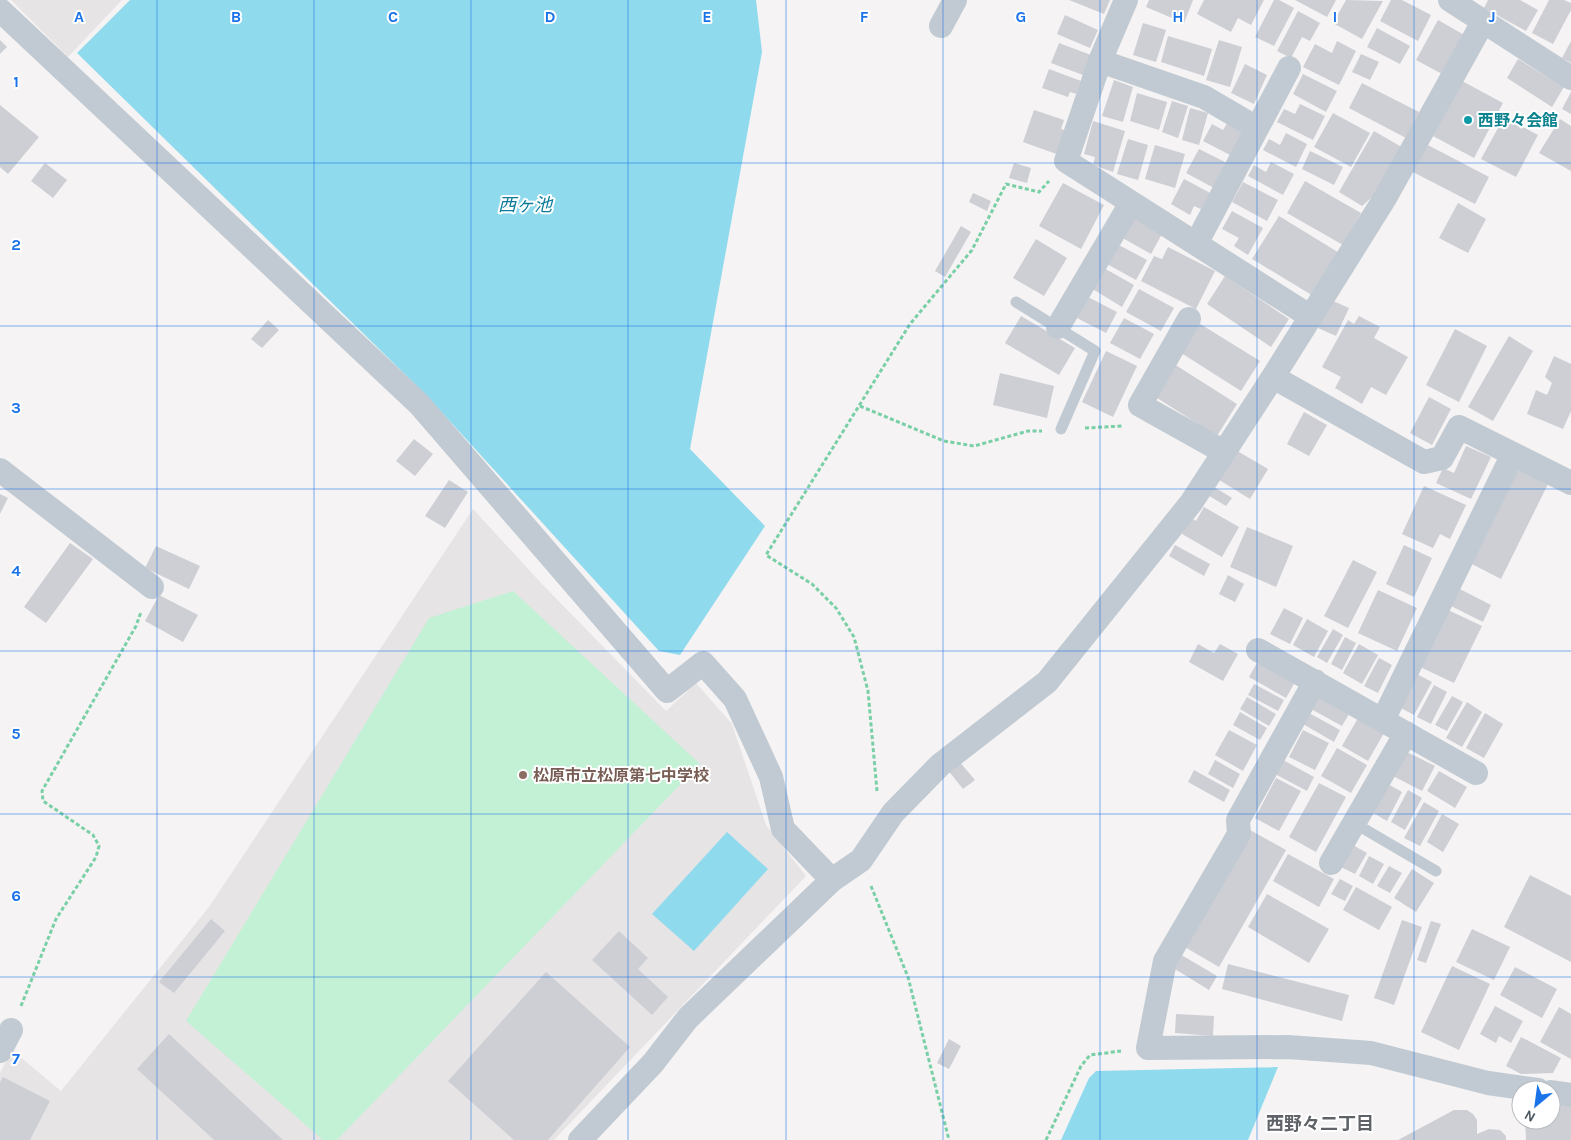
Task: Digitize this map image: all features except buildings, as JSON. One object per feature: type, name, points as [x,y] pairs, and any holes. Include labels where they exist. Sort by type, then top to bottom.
[{"type":"street","points":[[941,26],[955,0]]},
{"type":"street","points":[[1126,0],[1100,61],[1066,161],[1311,317]]},
{"type":"street","points":[[1450,0],[1478,12],[1571,78]]},
{"type":"street","points":[[0,10],[419,404],[667,691],[703,663],[735,699],[771,777],[784,829],[832,880]]},
{"type":"street","points":[[580,1140],[653,1063],[688,1018],[832,880],[861,860],[888,820],[940,765],[1046,682],[1191,503],[1273,377],[1385,198],[1478,12]]},
{"type":"street","points":[[1100,61],[1204,98],[1257,128]]},
{"type":"street","points":[[1196,244],[1289,68]]},
{"type":"street","points":[[1058,327],[1131,203]]},
{"type":"street","points":[[1189,319],[1140,405],[1224,452]]},
{"type":"street","points":[[1273,377],[1424,462],[1442,458],[1459,427],[1571,483]]},
{"type":"street","points":[[1383,720],[1512,454]]},
{"type":"street","points":[[0,470],[152,587]]},
{"type":"street","points":[[1258,650],[1476,773]]},
{"type":"street","points":[[1315,681],[1238,820],[1239,834],[1165,961],[1148,1048],[1288,1047],[1372,1054],[1488,1083],[1511,1086]]},
{"type":"street","points":[[1331,862],[1406,733]]},
{"type":"street","points":[[0,1051],[11,1030]]},
{"type":"lane","points":[[1016,302],[1095,350],[1061,429]]},
{"type":"lane","points":[[1354,823],[1436,871]]},
{"type":"path","points":[[888,820],[881,806],[877,788],[868,691],[854,637],[836,608],[812,584],[766,555],[910,324],[972,250],[1006,184],[1039,192],[1066,161]]},
{"type":"path","points":[[859,406],[944,441],[974,446],[1028,432],[1129,425],[1140,405]]},
{"type":"path","points":[[11,1030],[56,919],[96,857],[99,846],[93,834],[43,801],[42,791],[136,626],[152,587]]},
{"type":"path","points":[[861,860],[908,976],[949,1140]]},
{"type":"path","points":[[1046,1140],[1081,1066],[1090,1055],[1148,1048]]},
{"type":"shaded area","points":[[11,0],[122,0],[68,57]]},
{"type":"shaded area","name":"松原市立松原第七中学校","points":[[473,509],[541,583],[666,711],[696,683],[732,724],[766,825],[806,876],[554,1140],[0,1140],[0,1073],[12,1050],[61,1091],[209,907]]},
{"type":"green space","points":[[513,591],[700,764],[337,1140],[323,1140],[186,1021],[429,618]]},
{"type":"water","name":"西ヶ池","points":[[130,0],[756,0],[762,52],[690,449],[765,526],[680,655],[659,651],[425,394],[77,53]]},
{"type":"water","points":[[727,832],[768,869],[694,951],[652,914]]},
{"type":"water","points":[[1278,1067],[1248,1140],[1061,1140],[1089,1078],[1096,1071]]},
{"type":"place","name":"西野々会館","points":[[1468,120]]},
{"type":"place","name":"松原市立松原第七中学校","points":[[523,775]]},
{"type":"district","name":"西野々二丁目","points":[[1320,1124]]}]
